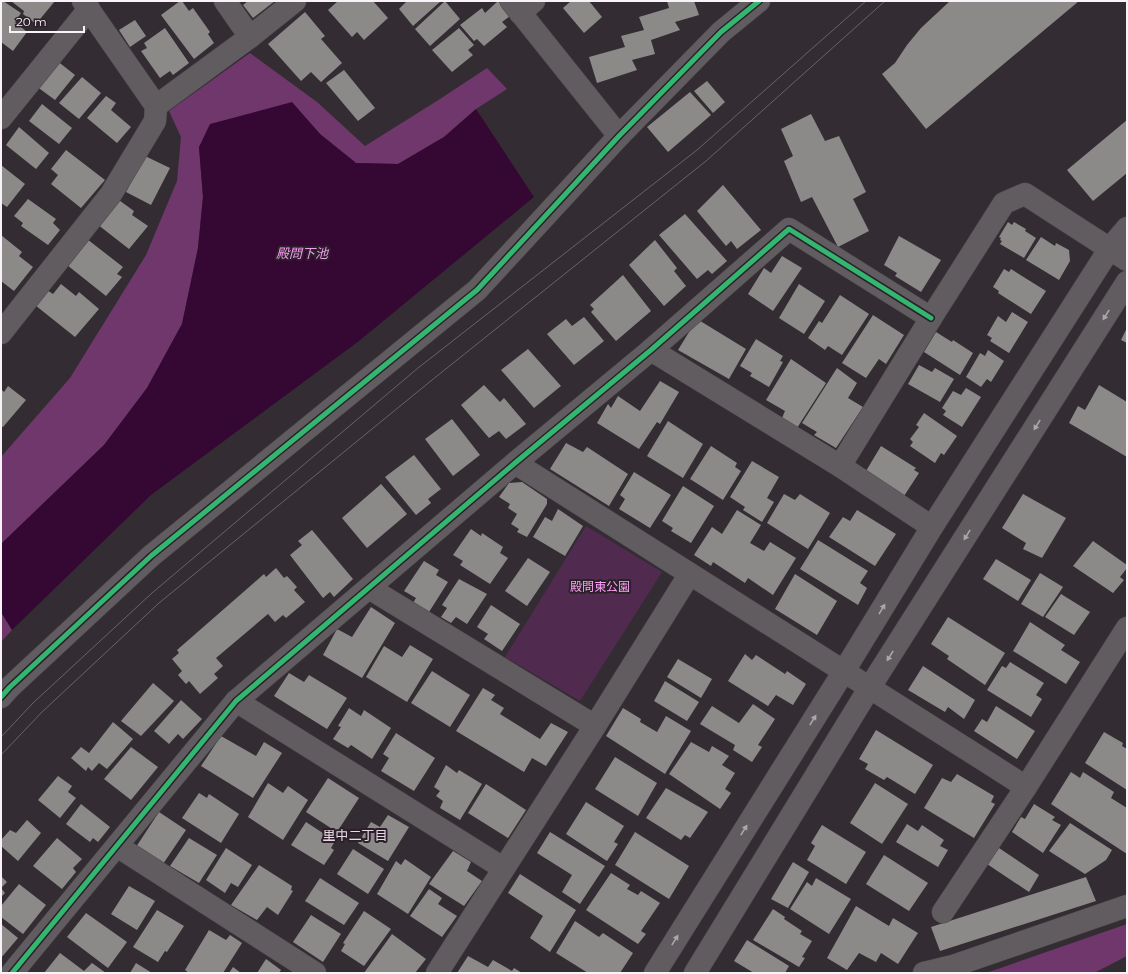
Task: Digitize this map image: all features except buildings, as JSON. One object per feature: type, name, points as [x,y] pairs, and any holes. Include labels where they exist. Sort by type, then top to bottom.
[{"type":"street","points":[[225,1],[250,37]]},
{"type":"street","points":[[156,106],[250,37],[295,1]]},
{"type":"street","points":[[1,697],[151,556],[477,290],[619,136],[721,32],[759,1]]},
{"type":"street","points":[[1,118],[86,5],[156,106],[155,121],[111,194],[1,333]]},
{"type":"street","points":[[522,5],[619,136]]},
{"type":"street","points":[[840,466],[1004,203],[1025,194],[1127,260]]},
{"type":"street","points":[[12,973],[236,701],[515,463],[652,350],[789,228],[931,318]]},
{"type":"street","points":[[655,973],[844,671],[932,527],[1110,248],[1127,228]]},
{"type":"street","points":[[695,973],[870,687],[1127,282]]},
{"type":"street","points":[[652,350],[840,466],[932,527]]},
{"type":"street","points":[[515,463],[689,575],[870,687],[1026,787]]},
{"type":"street","points":[[437,973],[595,726],[689,575]]},
{"type":"street","points":[[369,588],[595,726]]},
{"type":"street","points":[[943,912],[1026,787],[1120,656],[1127,628]]},
{"type":"street","points":[[236,701],[503,868]]},
{"type":"street","points":[[117,846],[315,973]]},
{"type":"street","points":[[924,973],[953,966],[1127,906]]},
{"type":"green space","name":"殿問東公園","points":[[586,526],[662,572],[580,701],[505,657]]},
{"type":"shaded area","points":[[250,53],[317,102],[365,146],[487,68],[507,89],[476,109],[444,137],[398,164],[356,163],[320,134],[292,103],[199,147],[203,197],[198,248],[182,324],[147,388],[104,445],[1,544],[1,457],[70,378],[146,255],[177,181],[181,137],[169,111]]},
{"type":"shaded area","points":[[1,612],[12,630],[1,642]]},
{"type":"shaded area","points":[[1127,924],[1127,956],[1094,973],[986,973]]},
{"type":"water","name":"殿問下池","points":[[292,102],[320,134],[356,163],[398,164],[444,137],[476,109],[534,197],[359,341],[151,495],[12,630],[1,612],[1,544],[104,445],[147,388],[182,324],[198,248],[203,197],[199,147],[210,124]]},
{"type":"tram line","points":[[1,737],[33,703],[152,593],[418,368],[697,150],[866,1]]},
{"type":"tram line","points":[[1,755],[42,712],[159,603],[432,380],[706,161],[885,1]]},
{"type":"cycle path","points":[[1,697],[151,556],[477,290],[619,136],[721,32],[759,1]]},
{"type":"cycle path","points":[[12,973],[236,701],[515,463],[651,350],[789,229],[931,318]]},
{"type":"district","name":"里中二丁目","points":[[355,835]]}]
